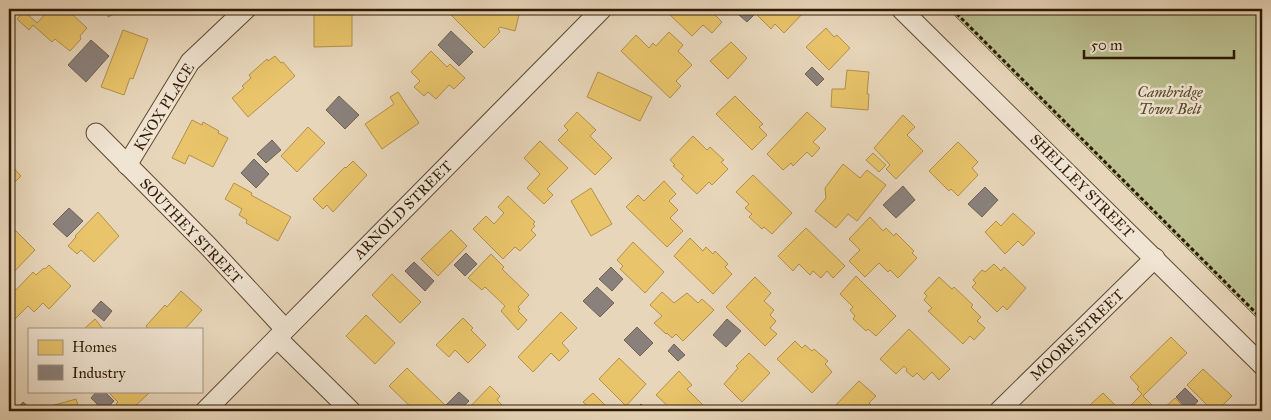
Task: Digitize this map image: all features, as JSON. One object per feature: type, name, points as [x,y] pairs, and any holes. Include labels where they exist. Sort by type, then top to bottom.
[{"type":"street","name":"KNOX PLACE","points":[[127,165],[190,62],[246,9]]},
{"type":"street","name":"ARNOLD STREET","points":[[205,411],[602,9]]},
{"type":"street","name":"SHELLEY STREET","points":[[901,9],[1262,365]]},
{"type":"street","name":"SOUTHEY STREET","points":[[96,133],[208,246],[281,334],[351,411]]},
{"type":"street","name":"MOORE STREET","points":[[999,411],[1155,258]]},
{"type":"path","points":[[952,9],[1262,319]]},
{"type":"green space","name":"Cambridge Town Belt","points":[[948,9],[1262,9],[1262,323]]},
{"type":"building: Homes","points":[[50,9],[70,9],[75,13],[73,15],[87,28],[80,36],[81,39],[70,51],[55,39],[52,42],[33,25],[29,30],[17,19],[24,11],[37,23]]},
{"type":"building: Homes","points":[[104,9],[124,9],[108,17]]},
{"type":"building: Homes","points":[[451,9],[514,9],[513,13],[519,15],[515,31],[500,27],[498,29],[500,32],[484,48],[448,12]]},
{"type":"building: Homes","points":[[674,9],[721,9],[715,15],[722,22],[712,33],[703,25],[692,36],[669,14]]},
{"type":"building: Homes","points":[[762,9],[807,9],[784,33],[775,24],[771,29],[757,15]]},
{"type":"building: Homes","points":[[314,14],[352,14],[352,46],[314,47]]},
{"type":"building: Homes","points":[[826,28],[834,37],[837,35],[850,48],[829,70],[806,47]]},
{"type":"building: Homes","points":[[123,30],[148,39],[133,79],[130,78],[124,95],[101,87]]},
{"type":"building: Homes","points":[[669,32],[683,45],[678,51],[692,65],[676,81],[681,86],[670,98],[621,51],[636,35],[649,48],[653,43],[656,46]]},
{"type":"building: Homes","points":[[731,42],[747,58],[728,79],[710,61]]},
{"type":"building: Homes","points":[[431,51],[447,67],[450,64],[465,78],[454,89],[449,85],[436,99],[428,92],[424,96],[414,87],[420,81],[411,72]]},
{"type":"building: Homes","points":[[275,56],[295,76],[248,117],[232,98],[244,88],[242,86],[251,78],[249,75],[267,59],[268,61]]},
{"type":"building: Homes","points":[[847,70],[869,72],[868,110],[831,107],[832,89],[845,89]]},
{"type":"building: Homes","points":[[598,72],[652,97],[640,121],[587,97]]},
{"type":"building: Homes","points":[[398,92],[419,123],[382,149],[365,124],[394,104],[390,97]]},
{"type":"building: Homes","points":[[735,96],[763,124],[759,127],[767,135],[752,150],[716,114]]},
{"type":"building: Homes","points":[[577,112],[596,130],[590,136],[612,158],[595,175],[558,140],[568,130],[564,126]]},
{"type":"building: Homes","points":[[807,112],[826,129],[813,142],[820,148],[812,157],[807,152],[793,166],[791,163],[783,170],[767,154]]},
{"type":"building: Homes","points":[[903,115],[915,127],[907,135],[923,151],[896,179],[886,169],[890,165],[874,148]]},
{"type":"building: Homes","points":[[192,120],[202,125],[203,122],[228,138],[213,167],[189,155],[185,164],[172,158]]},
{"type":"building: Homes","points":[[308,127],[325,143],[297,172],[281,156]]},
{"type":"building: Homes","points":[[693,136],[707,150],[710,147],[724,160],[721,162],[728,169],[712,185],[709,182],[697,194],[681,179],[684,176],[673,166],[675,165],[670,160]]},
{"type":"building: Homes","points":[[540,141],[568,168],[547,189],[553,195],[544,204],[527,188],[540,174],[524,158]]},
{"type":"building: Homes","points":[[958,142],[978,162],[972,168],[978,175],[958,196],[951,189],[949,191],[929,171]]},
{"type":"building: Homes","points":[[873,153],[886,165],[879,172],[866,160]]},
{"type":"building: Homes","points":[[353,161],[367,175],[333,212],[327,205],[323,209],[313,199]]},
{"type":"building: Homes","points":[[9,163],[21,176],[9,188]]},
{"type":"building: Homes","points":[[843,164],[860,178],[867,170],[886,185],[857,221],[848,214],[836,228],[815,211],[826,198],[825,188]]},
{"type":"building: Homes","points":[[753,175],[792,213],[772,234],[764,227],[762,229],[749,217],[752,214],[745,208],[749,204],[736,192]]},
{"type":"building: Homes","points":[[664,181],[676,194],[669,201],[678,210],[670,218],[683,231],[667,247],[626,207],[638,195],[644,201]]},
{"type":"building: Homes","points":[[234,183],[252,193],[251,195],[291,217],[278,241],[246,223],[247,220],[239,215],[242,209],[225,199]]},
{"type":"building: Homes","points":[[591,188],[612,224],[591,236],[571,201]]},
{"type":"building: Homes","points":[[508,196],[535,222],[533,224],[535,226],[531,230],[536,235],[520,251],[515,247],[503,259],[473,229],[486,216],[494,224],[504,213],[498,207]]},
{"type":"building: Homes","points":[[98,212],[119,236],[94,262],[81,250],[77,254],[68,246]]},
{"type":"building: Homes","points":[[1013,213],[1035,233],[1023,246],[1018,241],[1005,254],[985,232],[996,221],[1001,226]]},
{"type":"building: Homes","points":[[870,217],[883,231],[886,228],[894,236],[896,233],[914,251],[912,253],[917,258],[898,278],[879,263],[865,277],[849,261],[860,250],[849,239]]},
{"type":"building: Homes","points":[[806,228],[845,266],[833,278],[827,271],[821,278],[813,271],[810,275],[799,264],[793,271],[778,256]]},
{"type":"building: Homes","points":[[15,230],[35,250],[9,277],[9,237]]},
{"type":"building: Homes","points":[[451,230],[467,246],[438,276],[421,259]]},
{"type":"building: Homes","points":[[690,238],[703,251],[706,247],[713,254],[715,251],[728,264],[725,267],[732,274],[713,294],[674,256]]},
{"type":"building: Homes","points":[[633,242],[664,272],[645,293],[620,269],[623,266],[617,260]]},
{"type":"building: Homes","points":[[491,254],[504,267],[502,269],[529,295],[518,307],[520,309],[518,311],[527,320],[518,330],[501,311],[505,306],[485,287],[482,290],[468,278]]},
{"type":"building: Homes","points":[[994,264],[1001,271],[1004,267],[1026,288],[1007,310],[1003,306],[997,312],[972,287],[976,283],[973,280],[982,270],[985,272]]},
{"type":"building: Homes","points":[[49,265],[71,286],[49,309],[43,303],[34,312],[28,306],[11,323],[9,321],[9,284],[16,290],[33,272],[36,275]]},
{"type":"building: Homes","points":[[392,274],[421,302],[400,323],[372,295]]},
{"type":"building: Homes","points":[[856,276],[896,316],[876,336],[868,329],[866,331],[853,319],[855,316],[850,310],[853,307],[840,294]]},
{"type":"building: Homes","points":[[755,277],[771,293],[764,301],[774,310],[770,315],[776,321],[770,328],[777,334],[765,346],[726,307]]},
{"type":"building: Homes","points":[[939,277],[952,289],[954,287],[973,305],[971,307],[981,317],[977,321],[985,328],[974,340],[970,336],[963,344],[928,311],[932,308],[924,300],[927,296],[924,293]]},
{"type":"building: Homes","points":[[181,291],[202,310],[186,328],[147,328],[146,326],[165,305],[167,307]]},
{"type":"building: Homes","points":[[662,292],[674,303],[687,293],[698,303],[702,299],[714,310],[683,341],[676,334],[672,338],[654,323],[662,316],[650,305]]},
{"type":"building: Homes","points":[[561,312],[577,328],[562,343],[569,351],[559,361],[551,353],[533,372],[518,357]]},
{"type":"building: Homes","points":[[366,315],[395,343],[375,364],[346,336]]},
{"type":"building: Homes","points":[[463,318],[473,328],[471,330],[486,345],[468,363],[455,350],[449,357],[436,345]]},
{"type":"building: Homes","points":[[95,319],[102,328],[85,328]]},
{"type":"building: Homes","points":[[909,329],[950,369],[939,380],[932,372],[924,380],[917,373],[913,377],[906,371],[907,369],[904,366],[896,374],[880,359]]},
{"type":"building: Homes","points":[[1171,337],[1187,353],[1143,396],[1154,407],[1150,411],[1133,411],[1129,407],[1142,394],[1137,389],[1139,387],[1130,377]]},
{"type":"building: Homes","points":[[795,341],[802,348],[805,345],[812,351],[814,349],[828,361],[825,364],[832,372],[812,393],[777,359]]},
{"type":"building: Homes","points":[[749,353],[770,373],[742,402],[724,384],[738,368],[736,366]]},
{"type":"building: Homes","points":[[619,358],[646,384],[626,406],[599,379]]},
{"type":"building: Homes","points":[[407,368],[445,405],[439,411],[415,411],[389,386]]},
{"type":"building: Homes","points":[[1203,369],[1232,396],[1217,411],[1213,411],[1187,385]]},
{"type":"building: Homes","points":[[679,371],[692,385],[687,389],[704,406],[699,411],[676,411],[671,405],[669,407],[656,395]]},
{"type":"building: Homes","points":[[859,381],[876,396],[869,403],[877,411],[832,411],[831,410]]},
{"type":"building: Homes","points":[[490,386],[500,396],[497,400],[508,411],[466,411]]},
{"type":"building: Homes","points":[[111,392],[150,392],[130,411],[124,411],[116,404],[118,402],[110,394]]},
{"type":"building: Homes","points":[[593,393],[605,405],[599,411],[591,411],[583,402]]},
{"type":"building: Homes","points":[[1103,393],[1116,406],[1112,409],[1114,411],[1096,411],[1090,405]]},
{"type":"building: Homes","points":[[1175,398],[1188,411],[1161,411]]},
{"type":"building: Homes","points":[[76,399],[80,411],[53,411],[51,406]]},
{"type":"building: Industry","points":[[745,9],[760,9],[747,22],[739,15]]},
{"type":"building: Industry","points":[[451,31],[473,52],[459,66],[438,45]]},
{"type":"building: Industry","points":[[91,40],[109,56],[86,82],[68,65]]},
{"type":"building: Industry","points":[[812,67],[824,79],[817,86],[805,74]]},
{"type":"building: Industry","points":[[339,96],[359,115],[345,129],[326,110]]},
{"type":"building: Industry","points":[[272,140],[281,150],[266,163],[257,154]]},
{"type":"building: Industry","points":[[254,159],[269,174],[256,188],[241,173]]},
{"type":"building: Industry","points":[[903,186],[915,200],[896,218],[883,205]]},
{"type":"building: Industry","points":[[985,187],[998,200],[982,217],[968,204]]},
{"type":"building: Industry","points":[[69,208],[83,221],[67,237],[53,224]]},
{"type":"building: Industry","points":[[466,253],[477,264],[465,276],[454,265]]},
{"type":"building: Industry","points":[[414,262],[434,281],[425,291],[405,271]]},
{"type":"building: Industry","points":[[611,267],[623,279],[612,291],[599,279]]},
{"type":"building: Industry","points":[[597,287],[614,303],[600,317],[583,301]]},
{"type":"building: Industry","points":[[101,301],[112,311],[104,321],[92,311]]},
{"type":"building: Industry","points":[[727,319],[741,331],[726,347],[713,335]]},
{"type":"building: Industry","points":[[637,327],[653,343],[640,356],[624,340]]},
{"type":"building: Industry","points":[[674,344],[685,355],[678,361],[668,351]]},
{"type":"building: Industry","points":[[1185,388],[1198,401],[1189,411],[1176,397]]},
{"type":"building: Industry","points":[[96,392],[105,392],[114,401],[104,411],[91,398]]},
{"type":"building: Industry","points":[[459,392],[469,401],[459,411],[453,411],[446,405]]},
{"type":"building: Industry","points":[[23,402],[33,411],[15,411]]},
{"type":"building: Industry","points":[[641,404],[649,411],[634,411]]}]
